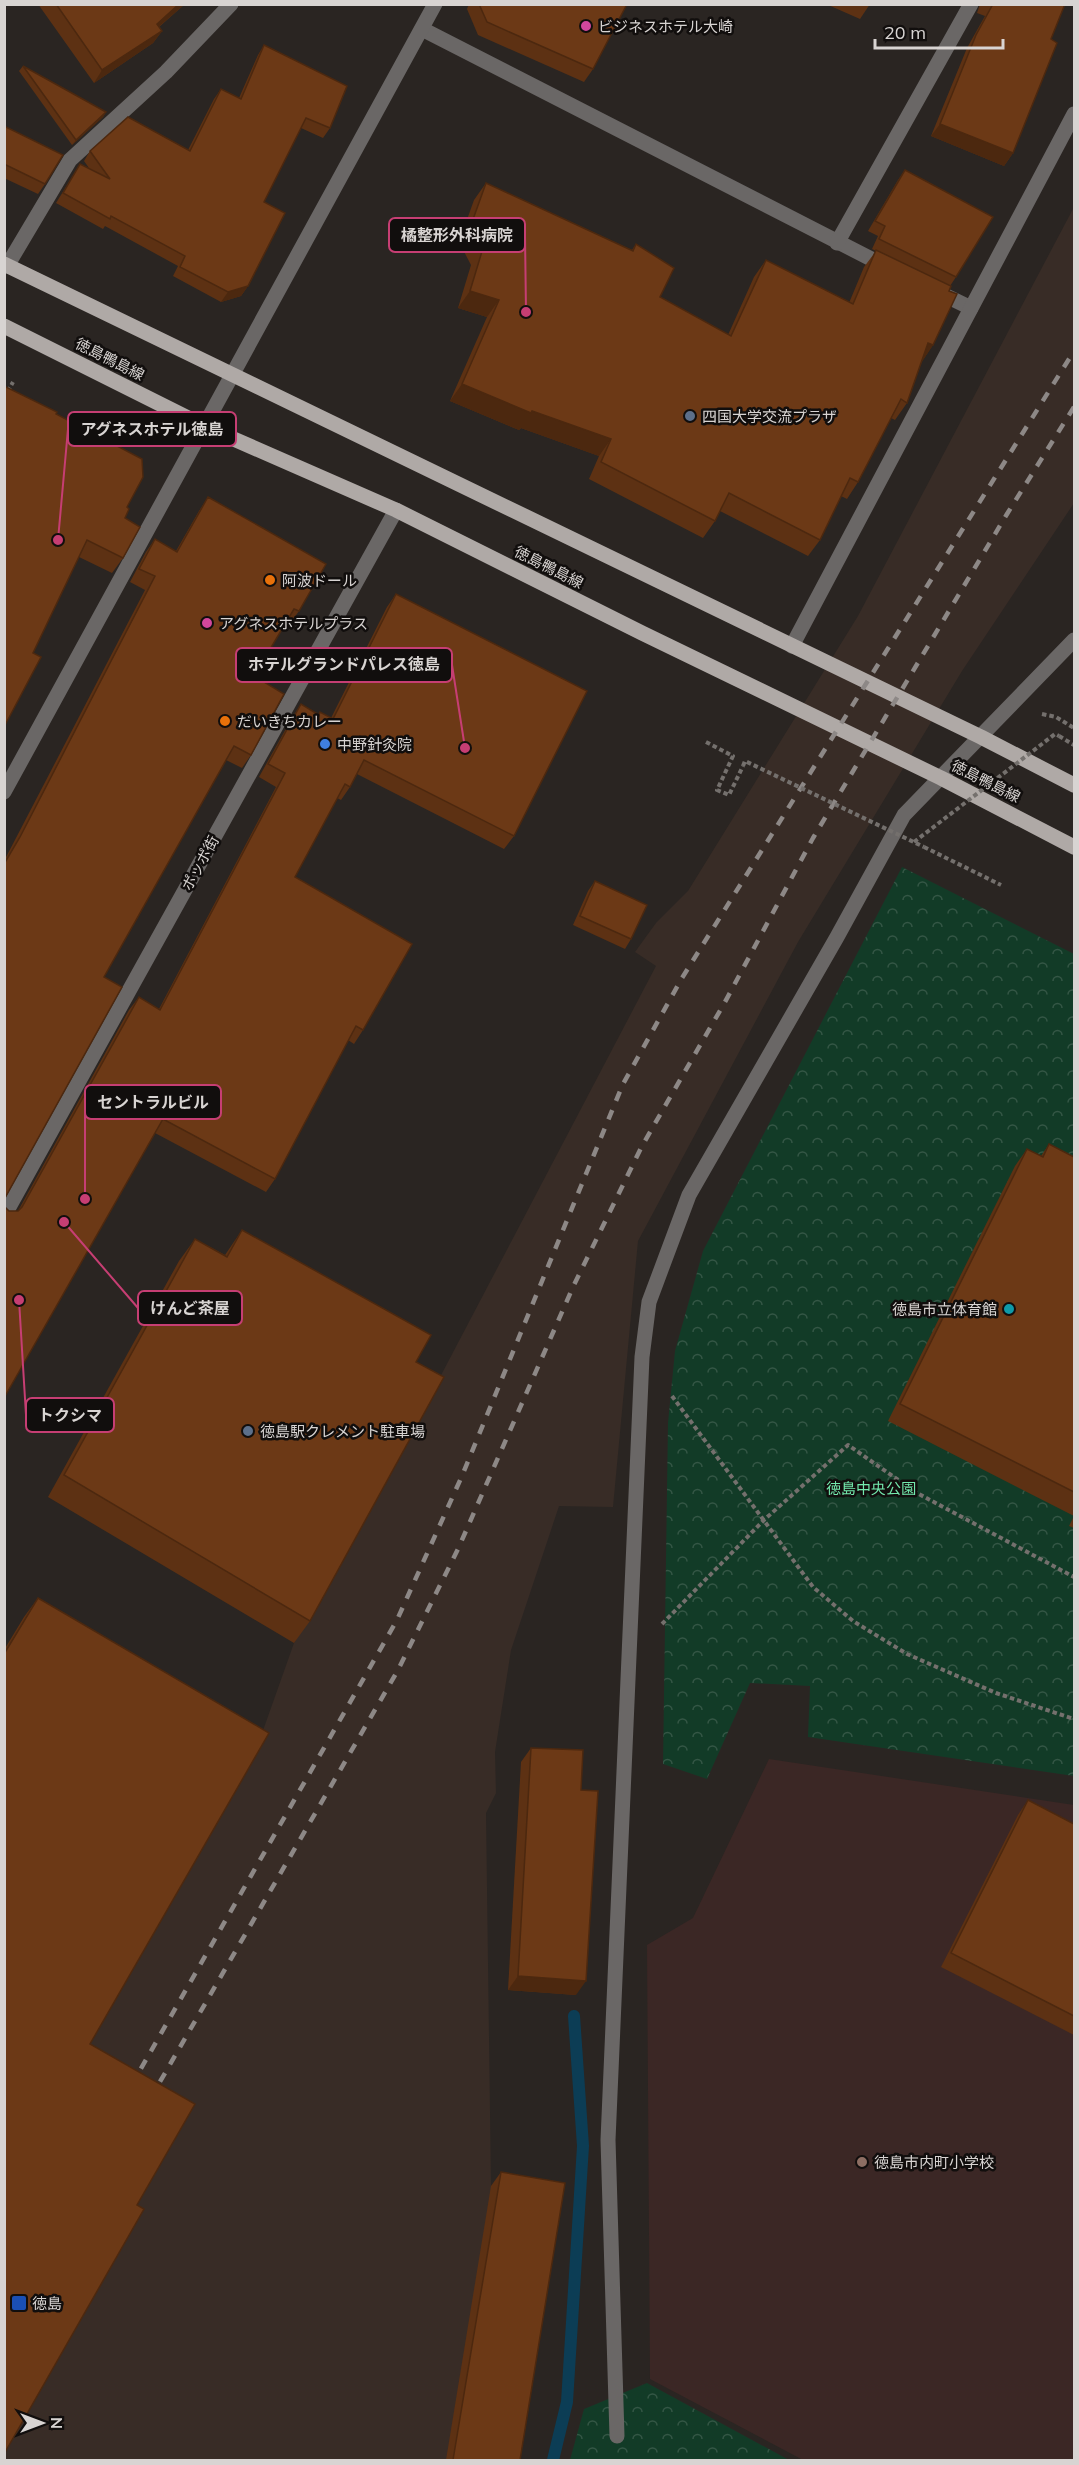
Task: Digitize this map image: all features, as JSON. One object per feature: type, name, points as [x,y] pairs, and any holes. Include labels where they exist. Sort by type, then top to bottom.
[{"type":"main road","points":[[6,265],[981,737],[1074,785]]},
{"type":"main road","name":"徳島鴨島線","points":[[4,326],[204,426],[396,510],[642,633],[941,778],[1074,847]]},
{"type":"street","points":[[6,265],[70,160],[166,72],[231,4]]},
{"type":"street","points":[[4,792],[435,4]]},
{"type":"street","points":[[837,243],[971,4]]},
{"type":"street","points":[[422,29],[899,273]]},
{"type":"street","points":[[792,646],[1074,114]]},
{"type":"street","points":[[920,283],[971,308]]},
{"type":"street","name":"ポッポ街","points":[[4,1216],[396,510]]},
{"type":"street","points":[[618,2436],[608,2140],[642,1357],[649,1302],[689,1196],[837,937],[902,817],[1074,640]]},
{"type":"path","points":[[4,398],[13,382]]},
{"type":"path","points":[[1038,714],[1056,717],[1074,728]]},
{"type":"path","points":[[914,842],[1055,734],[1074,745]]},
{"type":"path","points":[[706,742],[734,756],[717,790],[729,795],[746,761],[1001,885]]},
{"type":"path","points":[[642,1357],[813,1587],[853,1622],[907,1654],[996,1693],[1074,1716]]},
{"type":"path","points":[[628,1659],[764,1520],[848,1445],[917,1493],[1074,1577]]},
{"type":"shaded area","name":"徳島","points":[[1074,207],[1074,503],[962,671],[798,942],[638,1241],[613,1507],[559,1506],[511,1650],[495,1752],[496,1793],[486,1813],[491,2186],[512,2460],[5,2460],[4,2124],[255,1753],[294,1643],[428,1400],[656,966],[635,952],[656,923],[688,891],[858,616]]},
{"type":"shaded area","name":"徳島市内町小学校","points":[[769,1759],[1074,1805],[1074,2460],[803,2460],[650,2379],[647,1945],[693,1918]]},
{"type":"green space","name":"徳島中央公園","points":[[902,867],[1074,954],[1074,1776],[808,1737],[810,1686],[750,1683],[707,1779],[663,1764],[668,1423],[675,1351],[703,1251]]},
{"type":"green space","points":[[647,2383],[789,2460],[570,2460],[584,2409]]},
{"type":"building","points":[[56,4],[179,4],[157,24],[162,31],[102,70]]},
{"type":"building","points":[[479,4],[627,4],[593,69],[487,22]]},
{"type":"building","points":[[993,4],[1065,4],[1051,39],[1057,43],[1013,153],[940,124],[976,35]]},
{"type":"building","points":[[264,45],[347,86],[330,128],[306,118],[264,202],[285,213],[248,286],[228,292],[180,267],[185,256],[63,193],[80,164],[110,179],[90,151],[128,117],[190,151],[221,89],[241,99]]},
{"type":"building","points":[[23,66],[106,112],[76,140]]},
{"type":"building","points":[[6,127],[63,155],[45,184],[4,164],[4,129]]},
{"type":"building","points":[[905,170],[993,217],[956,277],[879,239],[885,226],[875,221]]},
{"type":"building","points":[[486,183],[633,251],[636,244],[674,268],[660,297],[731,336],[766,260],[853,304],[876,250],[951,286],[949,291],[957,294],[933,345],[928,343],[907,403],[901,399],[858,482],[850,478],[820,540],[729,493],[715,521],[601,462],[611,439],[532,411],[531,413],[462,384],[499,300],[470,291],[483,248],[471,225]]},
{"type":"building","points":[[4,386],[142,459],[143,477],[127,507],[129,509],[125,518],[140,527],[123,558],[87,540],[33,653],[41,657],[4,727]]},
{"type":"building","points":[[208,497],[326,564],[299,611],[294,609],[254,676],[284,694],[251,755],[234,746],[104,977],[122,987],[5,1198],[5,1207],[9,1211],[18,1211],[22,1207],[139,997],[160,1010],[285,773],[268,764],[301,704],[319,715],[320,712],[333,719],[396,594],[587,691],[514,836],[364,760],[350,787],[345,784],[295,877],[412,944],[363,1030],[356,1026],[275,1179],[163,1119],[4,1398],[4,864],[155,576],[139,569],[155,539],[177,552]]},
{"type":"building","points":[[595,881],[647,905],[631,939],[580,916]]},
{"type":"building","name":"徳島市立体育館","points":[[1049,1144],[1074,1157],[1074,1492],[900,1404],[1027,1149],[1043,1157]]},
{"type":"building","name":"徳島駅クレメント駐車場","points":[[242,1230],[431,1335],[416,1362],[444,1377],[310,1621],[64,1475],[195,1239],[227,1257]]},
{"type":"building","points":[[38,1598],[269,1733],[90,2044],[195,2104],[137,2205],[144,2209],[4,2454],[4,1654]]},
{"type":"building","points":[[531,1748],[583,1750],[581,1790],[598,1791],[586,1981],[518,1976]]},
{"type":"building","points":[[1028,1800],[1074,1824],[1074,2016],[951,1953]]},
{"type":"building","points":[[501,2172],[565,2183],[520,2460],[453,2460]]},
{"type":"waterway","points":[[553,2460],[567,2402],[583,2146],[574,2016]]},
{"type":"railway","points":[[131,2086],[397,1620],[462,1476],[623,1084],[682,978],[1074,351]]},
{"type":"railway","points":[[150,2099],[398,1670],[458,1549],[573,1287],[642,1146],[725,1002],[813,838],[1007,514],[1074,407]]},
{"type":"place","name":"ビジネスホテル大崎","points":[[586,26]]},
{"type":"place","name":"橘整形外科病院","points":[[526,312]]},
{"type":"place","name":"四国大学交流プラザ","points":[[690,416]]},
{"type":"place","name":"アグネスホテル徳島","points":[[58,540]]},
{"type":"place","name":"阿波ドール","points":[[270,580]]},
{"type":"place","name":"アグネスホテルプラス","points":[[207,623]]},
{"type":"place","name":"だいきちカレー","points":[[225,721]]},
{"type":"place","name":"中野針灸院","points":[[325,744]]},
{"type":"place","name":"ホテルグランドパレス徳島","points":[[465,748]]},
{"type":"place","name":"セントラルビル","points":[[85,1199]]},
{"type":"place","name":"けんど茶屋","points":[[64,1222]]},
{"type":"place","name":"トクシマ","points":[[19,1300]]},
{"type":"place","name":"徳島市立体育館","points":[[1009,1309]]},
{"type":"place","name":"徳島駅クレメント駐車場","points":[[248,1431]]},
{"type":"place","name":"徳島市内町小学校","points":[[862,2162]]},
{"type":"place","name":"徳島","points":[[19,2303]]}]
